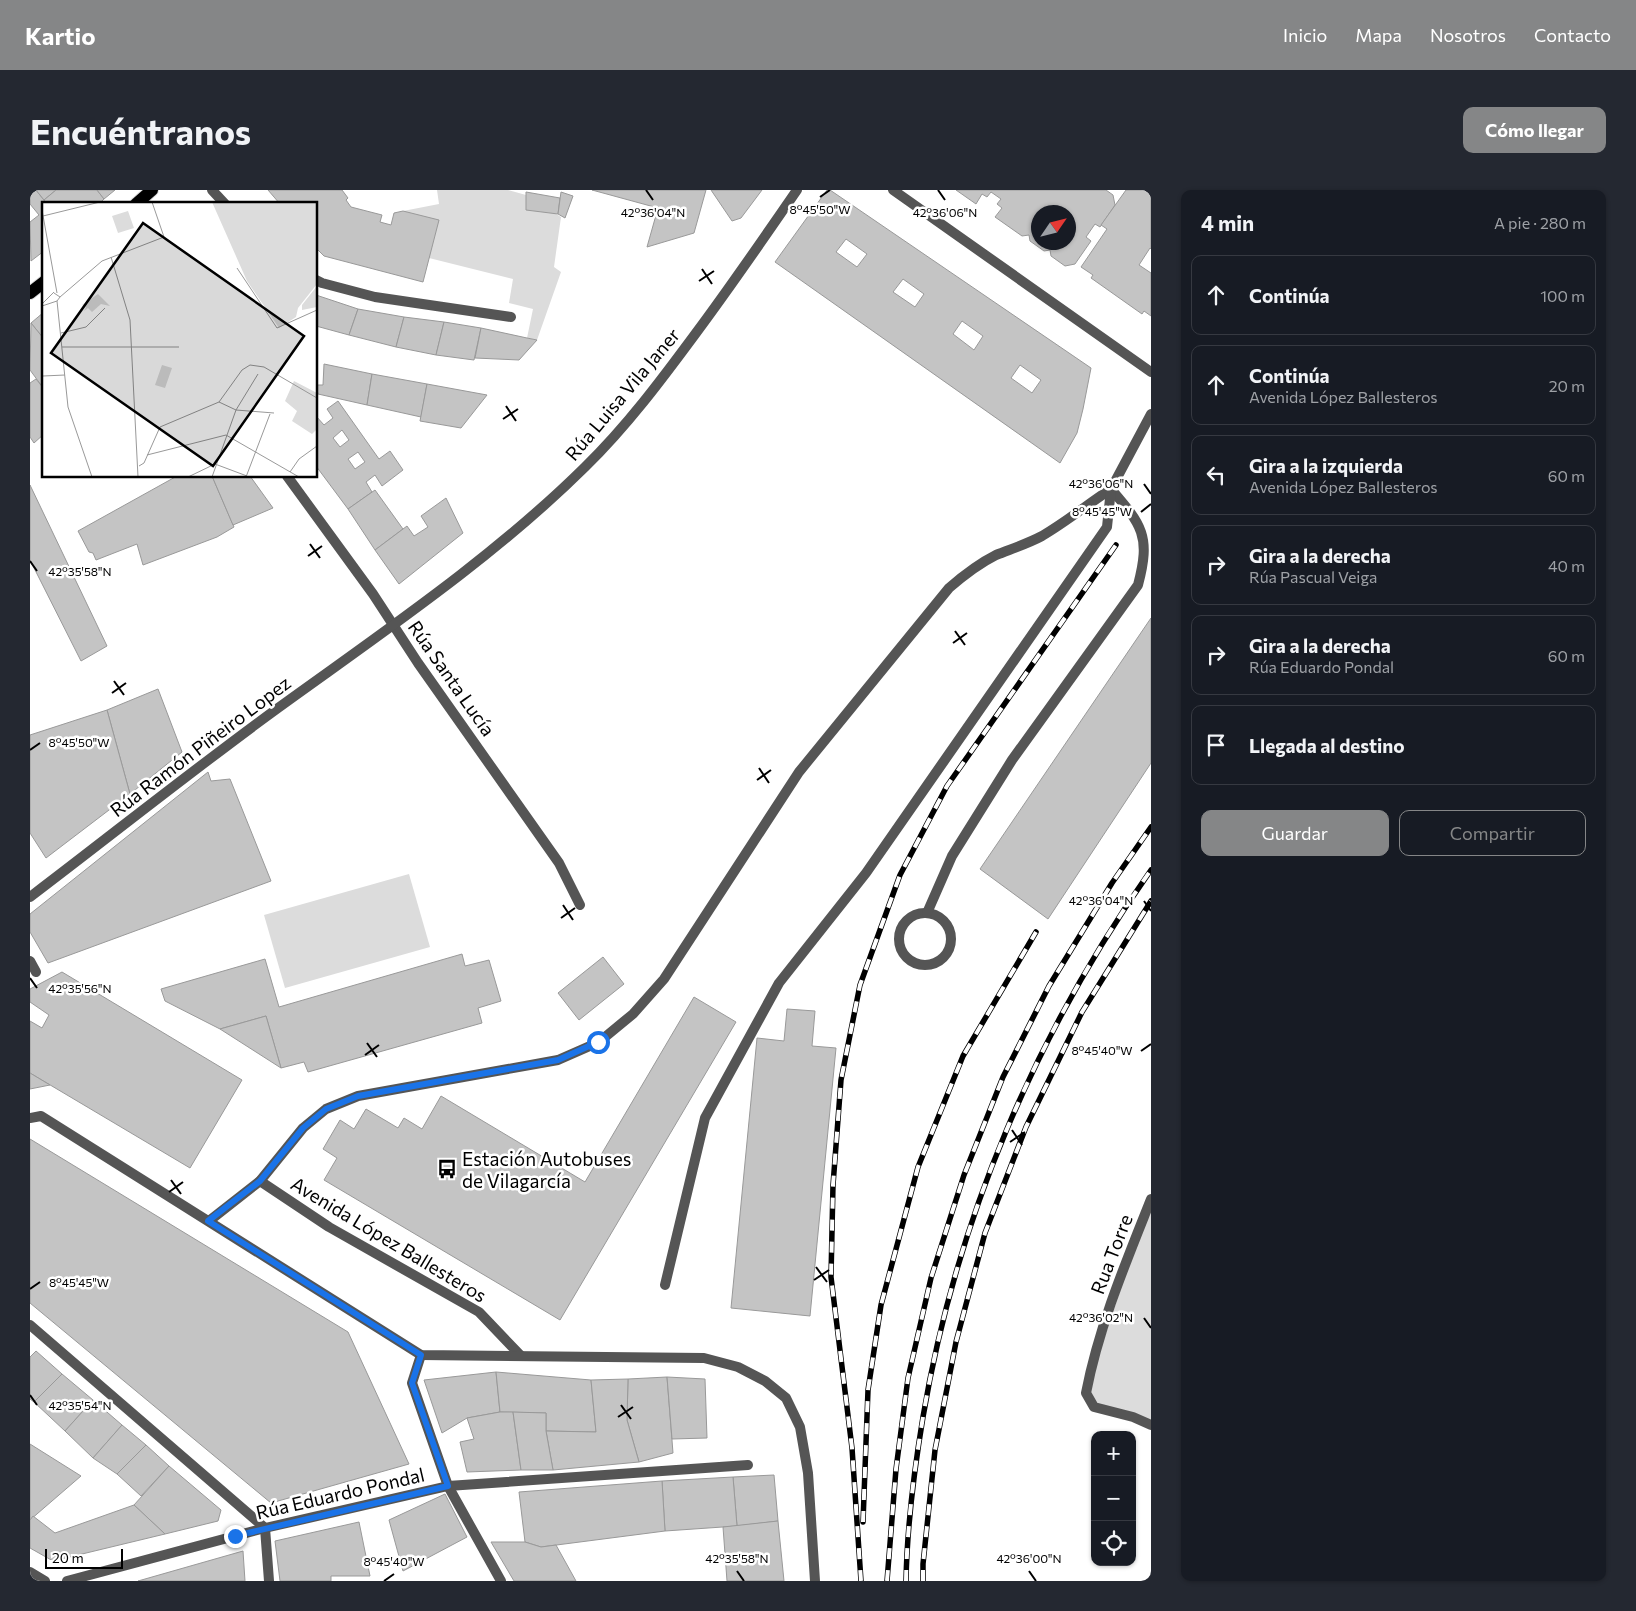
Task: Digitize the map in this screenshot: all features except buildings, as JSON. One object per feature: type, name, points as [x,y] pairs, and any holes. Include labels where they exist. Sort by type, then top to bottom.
[{"type":"main road","points":[[138,202],[152,190]]},
{"type":"main road","points":[[30,293],[42,284]]},
{"type":"street","points":[[212,190],[222,202]]},
{"type":"street","name":"Rúa Luisa Vila Janer","points":[[393,625],[542,508],[587,465],[629,419],[671,367],[751,258],[797,190]]},
{"type":"street","points":[[892,190],[1151,372]]},
{"type":"street","points":[[318,281],[375,297],[511,317]]},
{"type":"street","points":[[665,1285],[704,1118],[779,982],[866,873],[1107,527],[1111,489],[1151,414]]},
{"type":"street","name":"Rúa Santa Lucía","points":[[288,478],[560,863],[580,905]]},
{"type":"street","points":[[927,913],[952,856],[1012,760],[1138,585],[1146,570],[1150,555],[1149,540],[1143,526],[1111,489]]},
{"type":"street","points":[[208,1221],[260,1181],[303,1128],[326,1109],[358,1096],[558,1060],[598,1042],[633,1014],[664,979],[800,772],[949,588],[971,569],[995,556],[1039,538],[1061,525],[1111,489]]},
{"type":"street","name":"Rúa Ramón Piñeiro Lopez","points":[[30,897],[255,725],[393,625]]},
{"type":"street","points":[[919,913],[927,913],[935,915],[948,926],[951,934],[951,943],[948,952],[942,959],[934,964],[926,965],[917,964],[909,960],[902,953],[899,935],[901,928],[912,916],[919,913]]},
{"type":"street","points":[[30,961],[36,972]]},
{"type":"street","points":[[30,1118],[41,1116],[421,1355],[704,1358],[738,1367],[765,1381],[786,1398],[800,1427],[808,1473],[815,1581]]},
{"type":"street","name":"Avenida López Ballesteros","points":[[260,1181],[329,1227],[478,1312],[521,1356]]},
{"type":"street","name":"Rua Torre","points":[[1151,1199],[1113,1295],[1092,1363],[1086,1393],[1094,1407],[1133,1417],[1151,1425]]},
{"type":"street","points":[[30,1325],[265,1528],[268,1581]]},
{"type":"street","points":[[421,1355],[412,1383],[448,1486],[501,1581]]},
{"type":"street","name":"Rúa Eduardo Pondal","points":[[67,1581],[265,1528],[448,1486],[748,1465]]},
{"type":"street","points":[[30,1572],[46,1581]]},
{"type":"shaded area","points":[[437,190],[508,190],[526,195],[561,217],[554,267],[561,272],[537,340],[527,338],[533,309],[509,303],[513,279],[429,258],[403,211],[439,204]]},
{"type":"shaded area","points":[[409,874],[430,947],[285,988],[264,915]]},
{"type":"shaded area","points":[[1151,1199],[1151,1425],[1094,1407],[1086,1393]]},
{"type":"railway","points":[[861,1581],[852,1448],[831,1277],[833,1185],[841,1080],[860,985],[900,875],[947,786],[1116,545]]},
{"type":"railway","points":[[887,1581],[896,1469],[908,1378],[931,1278],[964,1175],[1003,1077],[1049,986],[1112,883],[1151,827]]},
{"type":"railway","points":[[906,1581],[912,1499],[923,1417],[956,1271],[979,1200],[1006,1131],[1037,1063],[1072,997],[1110,932],[1151,870]]},
{"type":"railway","points":[[923,1581],[923,1564],[935,1450],[956,1342],[985,1233],[1026,1127],[1082,1012],[1151,901]]},
{"type":"railway","points":[[863,1522],[868,1390],[881,1305],[918,1167],[963,1056],[1036,932]]},
{"type":"place","name":"Estación Autobuses de Vilagarcía","points":[[447,1169]]},
{"type":"route","points":[[235,1536],[448,1486],[412,1383],[421,1355],[208,1221],[260,1181],[303,1128],[326,1109],[358,1096],[558,1060],[598,1042]]}]
